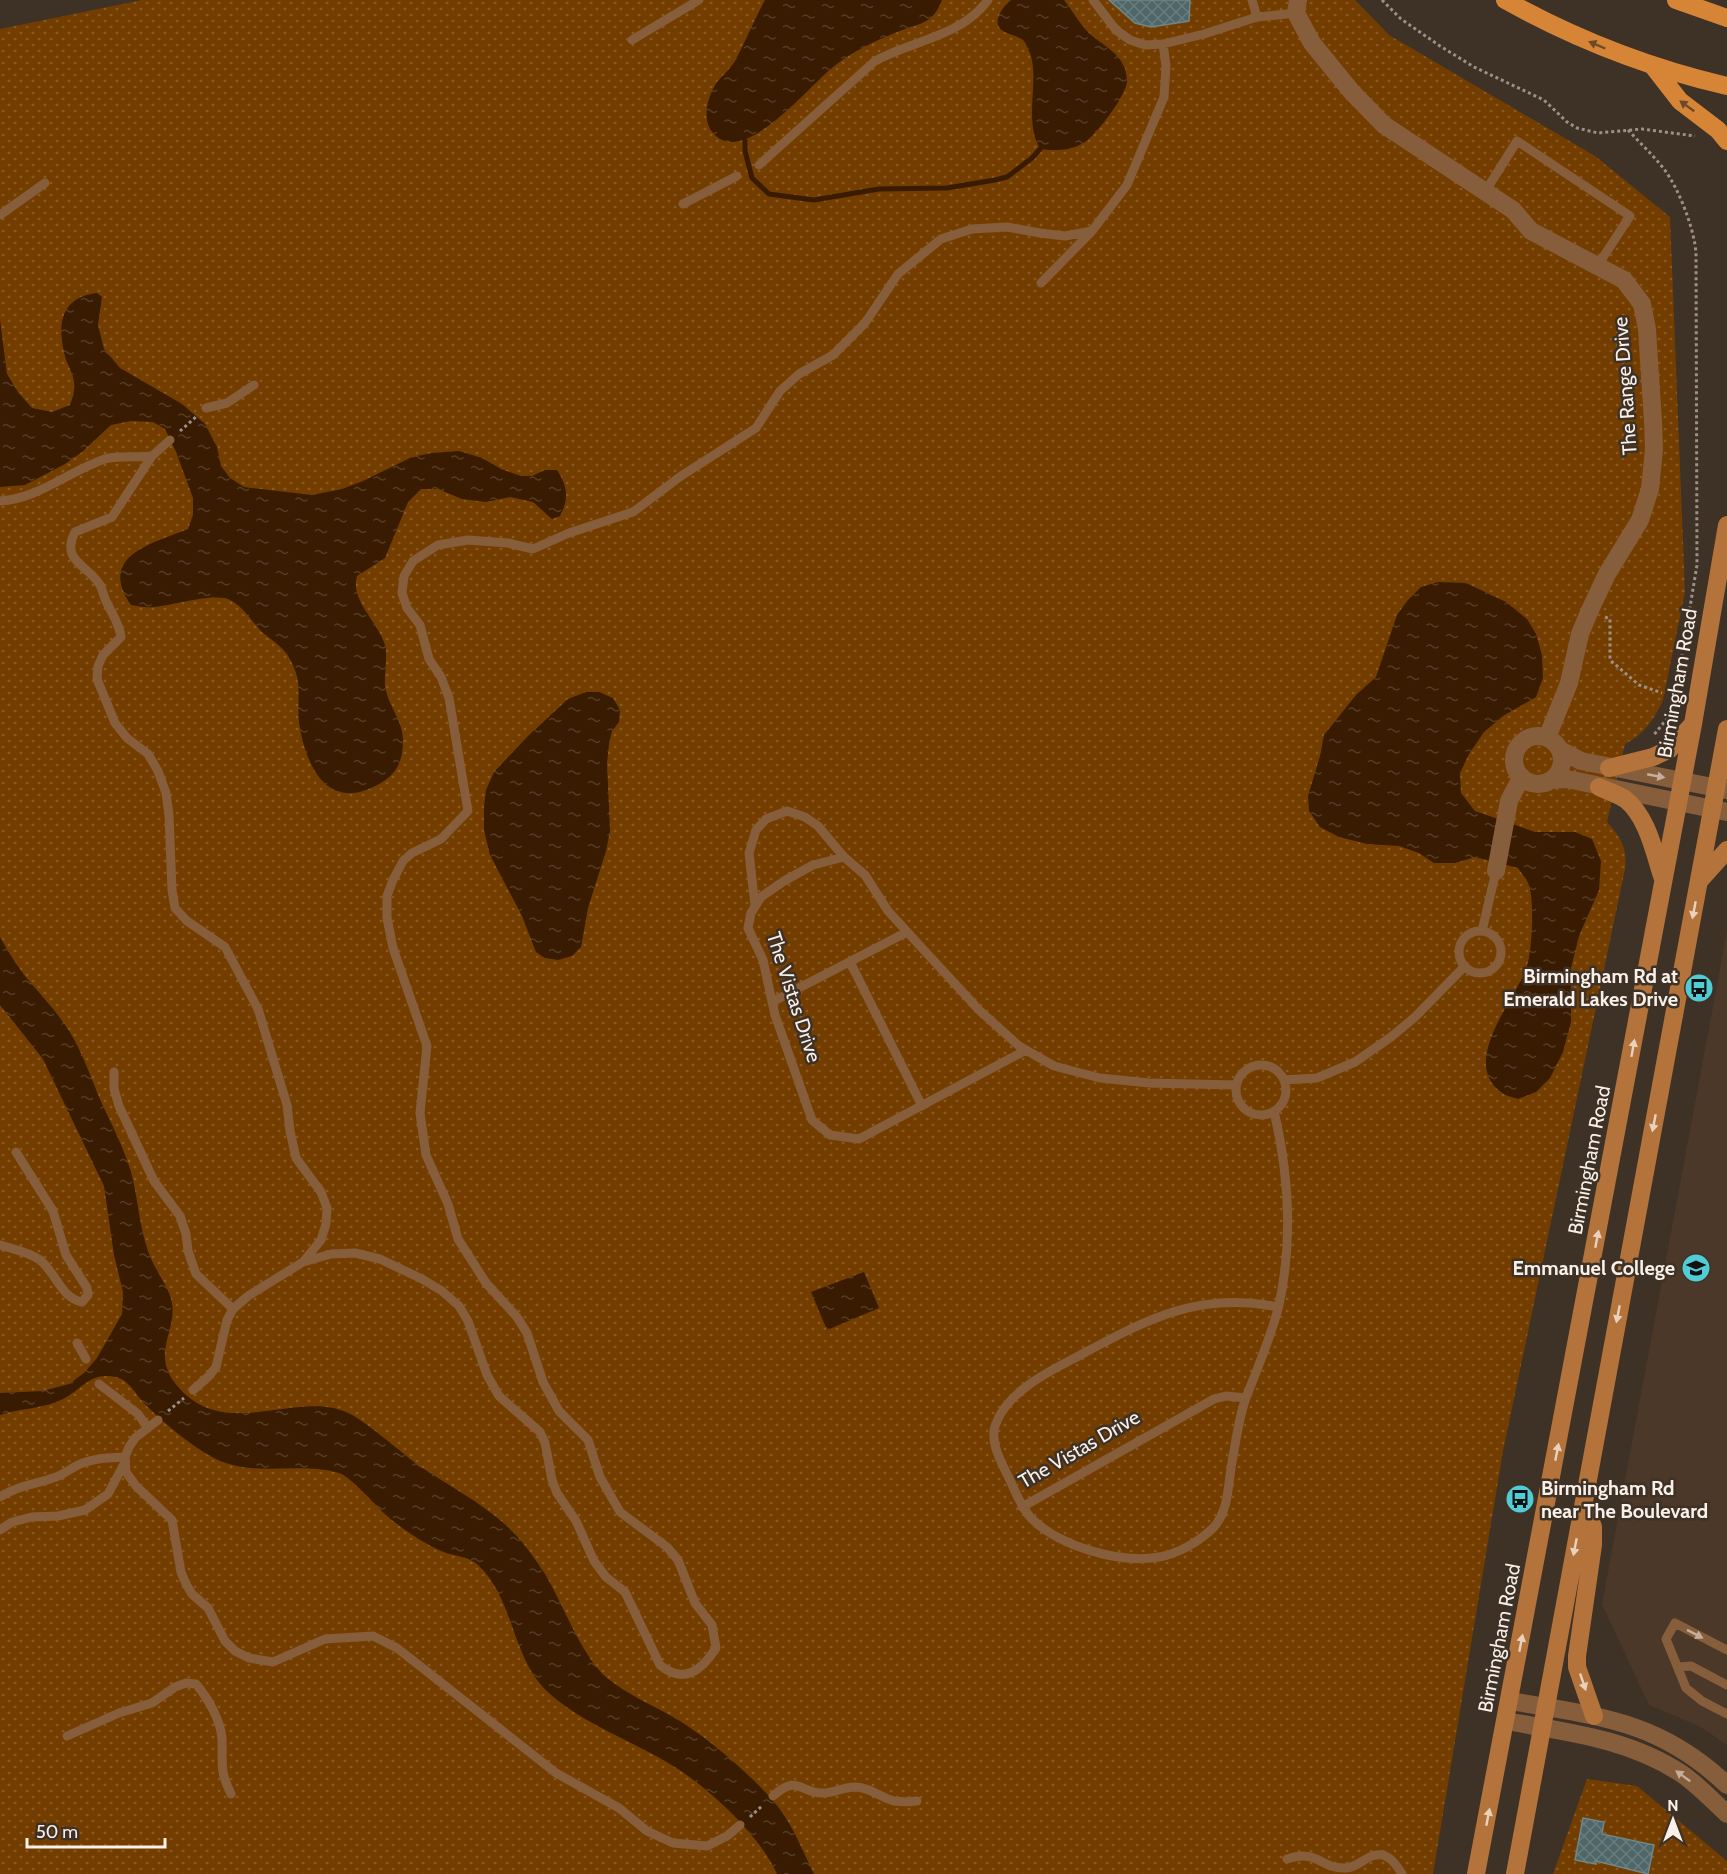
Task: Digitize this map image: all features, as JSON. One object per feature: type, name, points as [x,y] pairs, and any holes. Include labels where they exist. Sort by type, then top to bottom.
[{"type":"main road","points":[[1505,0],[1616,53],[1692,78],[1727,86]]},
{"type":"main road","points":[[1676,0],[1727,18]]},
{"type":"main road","points":[[1652,65],[1680,101],[1708,122],[1727,141]]},
{"type":"street","name":"The Range Drive","points":[[1297,6],[1312,43],[1351,91],[1384,125],[1513,210],[1531,231],[1624,280],[1642,304],[1647,329],[1654,448],[1650,489],[1640,520],[1607,574],[1580,634],[1553,744]]},
{"type":"street","name":"Birmingham Road","points":[[1476,1874],[1693,724],[1727,525]]},
{"type":"street","points":[[1609,768],[1653,757],[1670,749],[1693,724]]},
{"type":"street","points":[[1515,1874],[1699,880],[1720,811],[1727,729]]},
{"type":"street","points":[[1553,744],[1562,758],[1561,767],[1551,780],[1544,784],[1536,784],[1521,778],[1516,770],[1515,752],[1528,738],[1537,736],[1553,744],[1581,761],[1721,789]]},
{"type":"street","points":[[1496,871],[1509,801],[1521,778]]},
{"type":"street","points":[[1551,780],[1567,779],[1720,811]]},
{"type":"street","points":[[1599,787],[1624,798],[1633,807],[1647,830],[1663,880]]},
{"type":"street","points":[[1699,880],[1727,850]]},
{"type":"street","points":[[1583,1502],[1593,1527],[1593,1545],[1577,1667],[1594,1716]]},
{"type":"street","points":[[1510,1701],[1626,1723],[1660,1737],[1698,1759],[1727,1785]]},
{"type":"street","points":[[1506,1721],[1604,1739],[1641,1751],[1683,1774],[1724,1807]]},
{"type":"lane","points":[[632,40],[699,0]]},
{"type":"lane","points":[[759,165],[875,61],[966,22],[988,0]]},
{"type":"lane","points":[[1093,0],[1116,30],[1130,40],[1145,45],[1163,44],[1204,34],[1297,6]]},
{"type":"lane","points":[[1252,0],[1257,17]]},
{"type":"lane","points":[[1041,283],[1092,231],[1127,185],[1164,97],[1166,66],[1163,44]]},
{"type":"lane","points":[[1485,192],[1517,141],[1630,216],[1598,265]]},
{"type":"lane","points":[[683,204],[737,176]]},
{"type":"lane","points":[[0,215],[45,183]]},
{"type":"lane","points":[[193,1390],[216,1367],[227,1320],[233,1309],[248,1296],[303,1262],[331,1254],[355,1253],[380,1259],[422,1279],[459,1305],[468,1321],[488,1375],[499,1396],[540,1432],[545,1443],[552,1480],[557,1493],[576,1521],[594,1561],[606,1577],[625,1592],[660,1665],[680,1676],[692,1673],[707,1663],[716,1648],[712,1625],[695,1603],[678,1560],[667,1547],[620,1512],[600,1477],[588,1440],[560,1411],[543,1382],[527,1333],[517,1317],[486,1283],[458,1239],[448,1204],[426,1155],[420,1113],[427,1046],[393,948],[387,918],[387,896],[403,861],[412,853],[441,839],[468,811],[449,698],[429,658],[420,625],[407,608],[402,593],[404,576],[413,561],[438,545],[468,540],[508,543],[533,549],[569,533],[633,512],[681,476],[756,428],[780,391],[799,374],[833,355],[865,323],[898,274],[941,239],[972,229],[1007,226],[1065,236],[1092,231]]},
{"type":"lane","points":[[206,408],[227,403],[254,385]]},
{"type":"lane","points":[[170,440],[152,456],[112,517],[75,532],[70,542],[72,555],[78,565],[100,586],[106,603],[120,625],[121,638],[103,655],[98,666],[97,679],[115,723],[127,738],[148,754],[158,771],[166,793],[175,908],[187,921],[225,947],[232,957],[238,975],[258,1009],[287,1105],[296,1158],[321,1192],[327,1208],[327,1224],[321,1240],[303,1262]]},
{"type":"lane","points":[[0,501],[39,491],[107,458],[152,456]]},
{"type":"lane","name":"The Vistas Drive","points":[[844,857],[818,826],[805,817],[787,811],[766,819],[756,830],[749,853],[755,906],[748,928],[763,960],[775,1015],[812,1120],[830,1136],[859,1138],[1026,1050]]},
{"type":"lane","points":[[755,906],[761,897],[813,865],[844,857],[865,875],[888,911],[979,1010],[1019,1046],[1054,1066],[1100,1078],[1149,1083],[1236,1085]]},
{"type":"lane","points":[[1482,931],[1496,871]]},
{"type":"lane","points":[[1482,931],[1495,937],[1501,950],[1497,964],[1485,972],[1478,972],[1465,966],[1461,960],[1460,946],[1468,934],[1482,931]]},
{"type":"lane","points":[[772,1002],[907,932]]},
{"type":"lane","points":[[850,962],[922,1106]]},
{"type":"lane","points":[[1284,1080],[1317,1078],[1355,1062],[1415,1017],[1465,966]]},
{"type":"lane","points":[[1258,1065],[1274,1068],[1284,1080],[1285,1098],[1274,1111],[1258,1115],[1243,1108],[1235,1093],[1236,1085],[1244,1071],[1258,1065]]},
{"type":"lane","points":[[114,1072],[114,1089],[119,1106],[154,1181],[180,1216],[196,1274],[233,1309]]},
{"type":"lane","name":"The Vistas Drive","points":[[1246,1398],[1226,1396],[1214,1399],[1022,1507],[1046,1530],[1068,1542],[1090,1550],[1136,1559],[1160,1557],[1177,1552],[1197,1541],[1215,1526],[1225,1509],[1246,1398],[1278,1307],[1289,1233],[1281,1138],[1274,1111]]},
{"type":"lane","points":[[0,1245],[39,1259],[54,1274],[66,1294],[75,1300],[82,1302],[87,1295],[87,1288],[66,1255],[53,1211],[16,1152]]},
{"type":"lane","points":[[1022,1507],[1002,1464],[995,1444],[994,1428],[1005,1406],[1024,1389],[1085,1352],[1152,1318],[1179,1309],[1221,1302],[1256,1303],[1278,1307]]},
{"type":"lane","points":[[78,1343],[86,1359]]},
{"type":"lane","points":[[99,1384],[138,1414],[148,1428]]},
{"type":"lane","points":[[0,1530],[12,1522],[32,1517],[58,1516],[85,1510],[108,1494],[135,1438],[158,1420]]},
{"type":"lane","points":[[0,1497],[25,1484],[65,1474],[77,1465],[95,1459],[125,1459]]},
{"type":"lane","points":[[125,1459],[126,1472],[136,1486],[172,1520],[181,1572],[186,1584],[192,1594],[208,1608],[225,1641],[235,1651],[249,1658],[273,1662],[325,1639],[373,1636],[397,1648],[556,1773],[619,1808],[647,1831],[673,1844],[707,1846],[727,1836],[741,1825]]},
{"type":"lane","points":[[1727,1650],[1675,1623],[1666,1639],[1686,1688],[1702,1701],[1727,1714]]},
{"type":"lane","points":[[1678,1667],[1691,1666],[1727,1685]]},
{"type":"lane","points":[[67,1736],[119,1713],[152,1703],[175,1687],[186,1683],[196,1684],[206,1696],[222,1737],[222,1775],[231,1794]]},
{"type":"lane","points":[[773,1796],[782,1788],[799,1785],[822,1794],[856,1787],[870,1790],[895,1801],[917,1801]]},
{"type":"lane","points":[[1287,1859],[1299,1855],[1310,1855],[1335,1868],[1348,1869],[1376,1854],[1387,1856],[1396,1863],[1402,1874]]},
{"type":"path","points":[[1382,0],[1401,19],[1440,46],[1474,68],[1544,100],[1567,122],[1577,128],[1598,133],[1642,129],[1698,136]]},
{"type":"path","points":[[1628,130],[1665,171],[1685,209],[1692,229],[1696,253],[1696,579],[1674,704],[1670,715],[1650,739]]},
{"type":"path","points":[[170,440],[206,408]]},
{"type":"path","points":[[1590,610],[1610,619],[1610,660],[1639,685],[1662,693]]},
{"type":"path","points":[[158,1420],[193,1390]]},
{"type":"path","points":[[741,1825],[773,1796]]},
{"type":"shaded area","points":[[142,0],[1355,0],[1389,35],[1595,156],[1670,217],[1685,592],[1663,700],[1648,726],[1625,744],[1607,822],[1622,843],[1625,869],[1503,1451],[1433,1874],[0,1874],[0,29]]},
{"type":"shaded area","name":"Emmanuel College","points":[[1727,931],[1727,1745],[1701,1727],[1649,1705],[1602,1604]]},
{"type":"shaded area","points":[[1587,1779],[1637,1786],[1727,1861],[1727,1874],[1553,1874]]},
{"type":"water","points":[[765,0],[942,0],[936,12],[921,24],[876,41],[849,55],[778,119],[761,131],[744,140],[729,142],[711,131],[707,117],[708,102],[717,82],[735,61]]},
{"type":"water","points":[[1011,0],[1064,0],[1086,30],[1113,52],[1122,63],[1127,82],[1121,97],[1110,115],[1090,138],[1080,145],[1063,150],[1040,149],[1033,125],[1033,64],[1030,53],[1024,41],[1003,31],[998,23],[999,15]]},
{"type":"water","points":[[97,293],[102,297],[98,325],[104,349],[120,368],[182,404],[205,424],[217,447],[221,466],[230,478],[244,487],[312,495],[342,489],[412,457],[459,451],[482,458],[501,469],[521,476],[532,476],[545,470],[557,470],[561,476],[566,493],[565,504],[560,516],[552,519],[533,502],[510,497],[486,502],[462,499],[438,489],[421,489],[408,502],[385,558],[357,576],[357,594],[385,645],[385,686],[403,735],[399,764],[384,781],[365,790],[349,793],[336,791],[315,772],[308,758],[299,723],[299,691],[292,663],[284,650],[262,632],[235,603],[223,598],[215,598],[154,607],[131,605],[122,588],[120,575],[124,563],[145,547],[188,529],[193,515],[193,498],[165,429],[153,422],[131,421],[111,425],[82,452],[65,464],[25,485],[0,487],[0,320],[7,374],[18,392],[32,408],[52,412],[70,405],[74,391],[71,371],[63,348],[64,316],[74,301]]},
{"type":"water","points":[[1438,582],[1466,583],[1506,602],[1527,619],[1536,634],[1542,655],[1543,678],[1536,697],[1503,716],[1484,732],[1469,754],[1460,773],[1461,793],[1475,811],[1535,832],[1575,832],[1592,839],[1601,861],[1599,890],[1579,936],[1571,968],[1571,1022],[1563,1052],[1550,1078],[1536,1092],[1518,1099],[1501,1092],[1490,1079],[1486,1064],[1488,1047],[1494,1029],[1529,959],[1532,900],[1528,883],[1518,868],[1475,857],[1455,863],[1434,863],[1419,853],[1399,846],[1367,844],[1339,837],[1320,827],[1309,811],[1308,796],[1324,735],[1356,695],[1376,677],[1397,615],[1407,601],[1421,587]]},
{"type":"water","points":[[586,692],[599,692],[613,698],[620,710],[619,722],[612,731],[607,763],[610,831],[588,908],[581,947],[572,956],[558,960],[545,958],[536,952],[522,916],[490,855],[484,830],[484,807],[486,790],[494,772],[568,699]]},
{"type":"water","points":[[0,937],[10,955],[68,1029],[84,1059],[124,1152],[131,1172],[148,1251],[169,1293],[172,1318],[165,1351],[166,1363],[170,1375],[180,1389],[199,1404],[221,1412],[243,1413],[312,1406],[334,1408],[354,1416],[418,1465],[502,1521],[538,1563],[581,1644],[598,1669],[626,1692],[700,1735],[749,1776],[779,1808],[794,1832],[814,1874],[777,1874],[758,1843],[745,1828],[716,1798],[685,1773],[578,1715],[550,1694],[537,1680],[528,1664],[499,1595],[490,1579],[478,1565],[467,1558],[441,1551],[415,1537],[387,1516],[344,1475],[308,1468],[246,1468],[216,1459],[169,1426],[145,1404],[129,1384],[116,1377],[99,1377],[56,1402],[0,1415],[0,1393],[43,1391],[69,1384],[84,1373],[97,1358],[122,1314],[123,1292],[114,1255],[104,1186],[43,1059],[0,1005]]},
{"type":"water","points":[[864,1272],[879,1308],[827,1330],[811,1292]]},
{"type":"building","points":[[1109,0],[1190,0],[1189,21],[1151,27],[1135,23]]},
{"type":"building","points":[[1583,1818],[1604,1822],[1602,1834],[1654,1845],[1648,1874],[1596,1861],[1596,1864],[1575,1860]]},
{"type":"waterway","points":[[745,141],[745,151],[752,178],[769,194],[814,200],[879,189],[947,188],[995,180],[1007,177],[1040,149]]},
{"type":"place","name":"Birmingham Rd at Emerald Lakes Drive","points":[[1699,988]]},
{"type":"place","name":"Emmanuel College","points":[[1696,1268]]},
{"type":"place","name":"Birmingham Rd near The Boulevard","points":[[1520,1499]]}]
